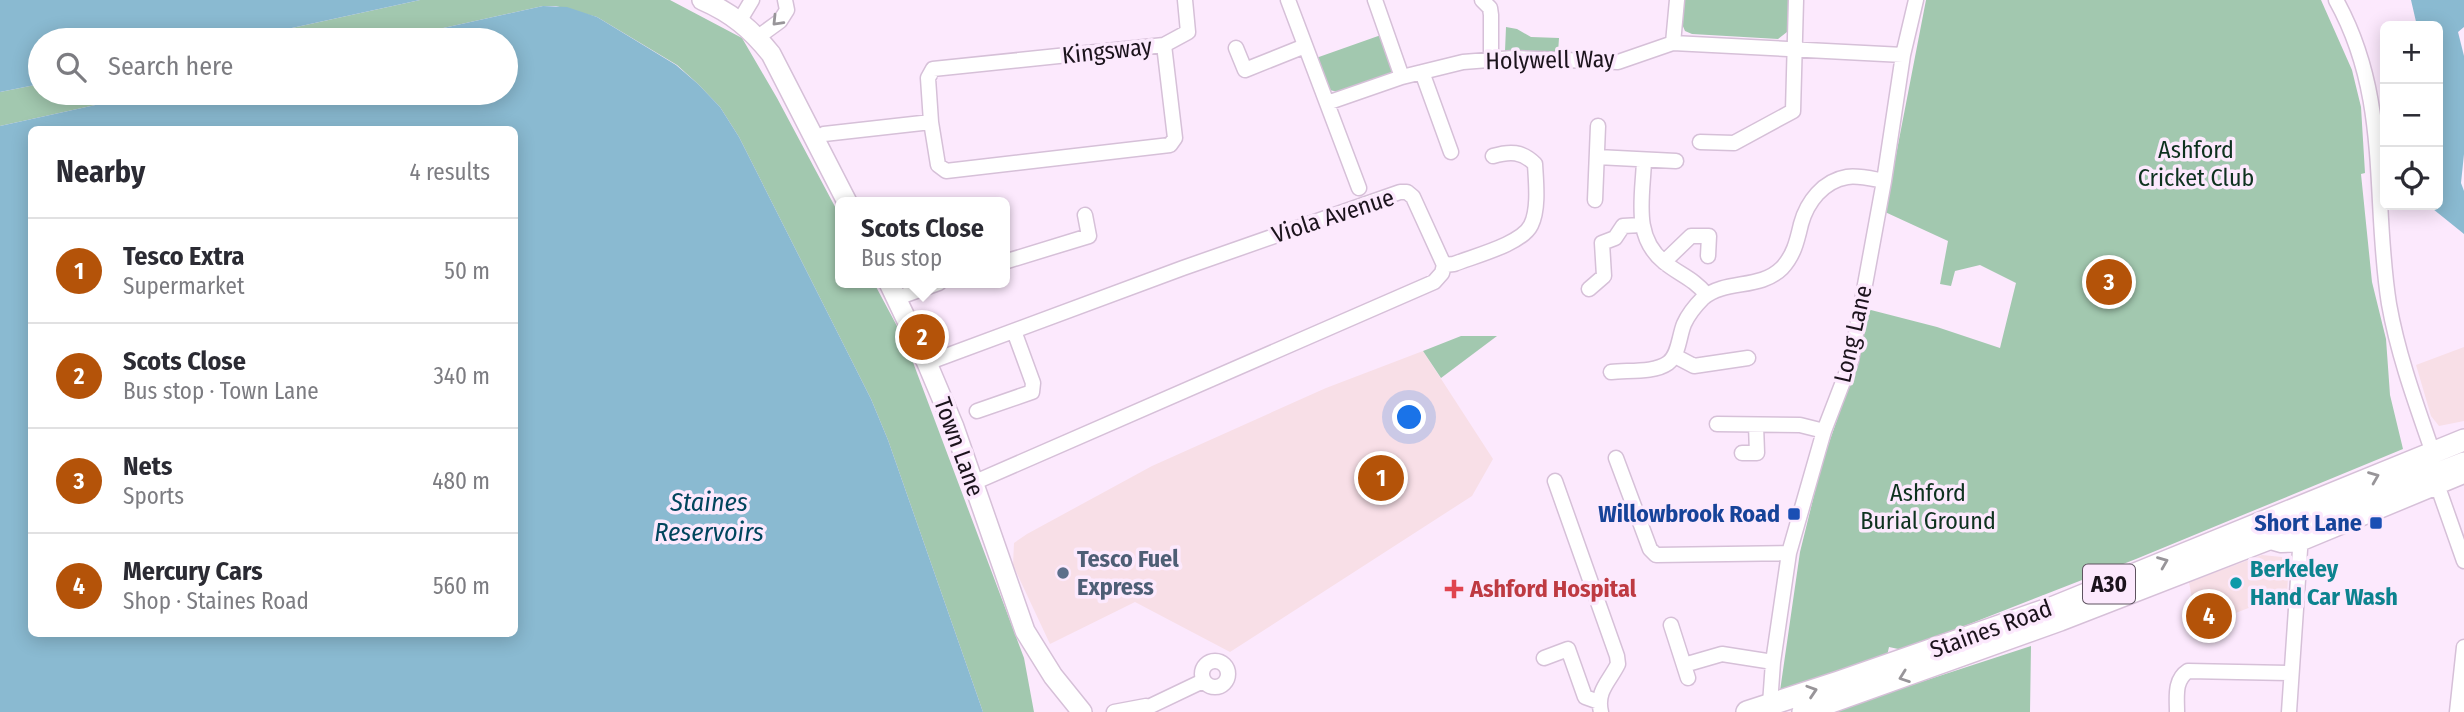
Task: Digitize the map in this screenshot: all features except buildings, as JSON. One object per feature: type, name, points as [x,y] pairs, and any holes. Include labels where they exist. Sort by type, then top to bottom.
[{"type":"highway","name":"Staines Road","points":[[1747,712],[2054,607],[2464,440]]},
{"type":"highway","points":[[2434,452],[2450,454],[2464,449]]},
{"type":"highway","name":"Staines Road","points":[[1803,712],[2060,620],[2267,541],[2301,536],[2464,463]]},
{"type":"highway","points":[[2301,536],[2302,516],[2308,504]]},
{"type":"main road","points":[[702,0],[740,20],[771,54],[845,197]]},
{"type":"main road","name":"Town Lane","points":[[893,290],[954,427],[1025,631],[1053,676],[1082,712]]},
{"type":"main road","name":"Town Lane","points":[[1020,615],[1048,655],[1098,712]]},
{"type":"street","points":[[740,20],[752,0]]},
{"type":"street","points":[[758,37],[780,21],[787,10],[785,0]]},
{"type":"street","points":[[1164,45],[1188,32],[1185,0]]},
{"type":"street","points":[[1287,0],[1359,188]]},
{"type":"street","points":[[1375,0],[1402,77]]},
{"type":"street","points":[[1482,0],[1490,8],[1492,60]]},
{"type":"street","points":[[1673,43],[1677,0]]},
{"type":"street","points":[[1700,142],[1734,144],[1793,111],[1796,0]]},
{"type":"street","name":"Long Lane","points":[[1770,704],[1773,662],[1789,553],[1824,432],[1851,361],[1884,181],[1903,55],[1916,0]]},
{"type":"street","points":[[2336,0],[2357,41],[2371,94],[2389,302],[2410,386],[2434,452]]},
{"type":"street","name":"Holywell Way","points":[[1327,103],[1402,77],[1462,62],[1514,58],[1618,62],[1673,43],[1903,55]]},
{"type":"street","name":"Kingsway","points":[[1164,45],[1175,138],[1170,145],[946,171],[938,164],[931,122],[928,78],[933,69],[1164,45]]},
{"type":"street","points":[[1236,48],[1245,70],[1305,46]]},
{"type":"street","points":[[1422,72],[1451,152]]},
{"type":"street","points":[[815,139],[824,134],[931,122]]},
{"type":"street","points":[[1595,200],[1598,126]]},
{"type":"street","points":[[973,483],[1434,282],[1442,273],[1444,265],[1454,264],[1519,238],[1526,232],[1534,216],[1542,164],[1514,153],[1493,156]]},
{"type":"street","points":[[1597,157],[1676,161]]},
{"type":"street","points":[[1644,160],[1641,225],[1645,237],[1664,262],[1697,283],[1707,295]]},
{"type":"street","points":[[1611,372],[1658,368],[1670,362],[1675,356],[1685,320],[1707,295],[1726,287],[1757,282],[1780,269],[1795,249],[1806,208],[1832,181],[1849,176],[1884,181]]},
{"type":"street","name":"Viola Avenue","points":[[927,363],[1400,192],[1407,192],[1413,197],[1444,265]]},
{"type":"street","points":[[1010,260],[1089,236],[1085,215]]},
{"type":"street","points":[[1589,289],[1604,276],[1602,243],[1615,238],[1623,226],[1641,225]]},
{"type":"street","points":[[1664,262],[1691,236],[1717,236],[1708,256]]},
{"type":"street","points":[[976,411],[1032,392],[1033,383],[1014,331]]},
{"type":"street","points":[[1675,356],[1694,366],[1748,358]]},
{"type":"street","points":[[1717,424],[1800,425],[1824,432]]},
{"type":"street","points":[[1742,453],[1756,453],[1756,425]]},
{"type":"street","points":[[1616,458],[1650,549],[1656,555],[1789,553]]},
{"type":"street","name":"Staines Road","points":[[2301,536],[2464,476]]},
{"type":"street","points":[[1555,481],[1617,656],[1618,664],[1601,689],[1600,707]]},
{"type":"street","points":[[2438,487],[2464,561]]},
{"type":"street","points":[[2289,712],[2301,536]]},
{"type":"street","points":[[1671,625],[1686,671],[1722,654],[1773,662]]},
{"type":"street","points":[[2457,712],[2464,648]]},
{"type":"street","points":[[1544,658],[1568,649],[1585,697],[1600,707]]},
{"type":"street","points":[[2177,712],[2177,684],[2182,674],[2193,670],[2291,673]]},
{"type":"street","points":[[1114,712],[1144,710],[1203,681]]},
{"type":"shaded area","points":[[2464,347],[2464,421],[2439,426],[2431,416],[2416,365]]},
{"type":"shaded area","points":[[1423,351],[1493,459],[1472,496],[1230,652],[1135,602],[1050,644],[1013,565],[1014,543],[1152,466],[1326,388]]},
{"type":"shaded area","points":[[2262,555],[2282,557],[2289,563],[2287,593],[2192,630],[2193,604],[2189,582]]},
{"type":"green space","points":[[420,0],[670,0],[742,38],[835,207],[835,288],[877,288],[905,341],[1024,658],[1034,712],[983,712],[888,440],[871,399],[739,137],[720,107],[698,84],[677,65],[597,17],[556,6],[543,6],[443,28],[292,28]]},
{"type":"green space","points":[[1685,0],[1789,0],[1787,32],[1778,39],[1692,34],[1685,31],[1682,24]]},
{"type":"green space","points":[[1926,0],[2321,0],[2352,70],[2361,107],[2365,173],[2361,174],[2372,282],[2386,339],[2390,395],[2403,449],[2136,559],[1903,650],[1889,647],[1887,656],[1780,691],[1800,552],[1822,463],[1855,368],[1867,309],[1937,327],[2000,348],[2016,283],[1980,265],[1955,271],[1951,286],[1940,284],[1948,241],[1885,212]]},
{"type":"green space","points":[[1506,27],[1517,29],[1531,37],[1559,38],[1558,53],[1505,51]]},
{"type":"green space","points":[[1381,35],[1396,72],[1339,92],[1329,90],[1316,58]]},
{"type":"green space","points":[[28,86],[28,105],[95,105],[0,126],[0,92]]},
{"type":"green space","points":[[1461,336],[1497,336],[1441,378],[1423,351]]},
{"type":"green space","points":[[2031,646],[2030,712],[1829,712]]},
{"type":"water","points":[[0,0],[420,0],[292,28],[28,28],[28,86],[0,92]]},
{"type":"water","points":[[2411,0],[2464,0],[2464,27],[2458,32],[2464,56],[2464,154],[2461,183],[2464,191],[2464,234],[2434,210],[2443,210],[2443,21],[2416,21]]},
{"type":"water","name":"Staines Reservoirs","points":[[543,6],[567,7],[597,17],[676,65],[720,107],[739,137],[871,399],[888,440],[983,712],[0,712],[0,126],[95,105],[518,105],[518,28],[443,28]]},
{"type":"place","name":"Nets","points":[[2109,282]]},
{"type":"place","name":"Scots Close","points":[[922,337]]},
{"type":"place","name":"Tesco Extra","points":[[1381,478]]},
{"type":"place","name":"Willowbrook Road","points":[[1794,514]]},
{"type":"place","name":"Short Lane","points":[[2376,523]]},
{"type":"place","name":"Tesco Fuel Express","points":[[1063,573]]},
{"type":"place","name":"Berkeley Hand Car Wash","points":[[2236,583]]},
{"type":"place","name":"Ashford Hospital","points":[[1454,589]]},
{"type":"place","name":"Mercury Cars","points":[[2209,616]]},
{"type":"park label","name":"Ashford Cricket Club","points":[[2196,164]]},
{"type":"park label","name":"Ashford Burial Ground","points":[[1928,507]]}]
